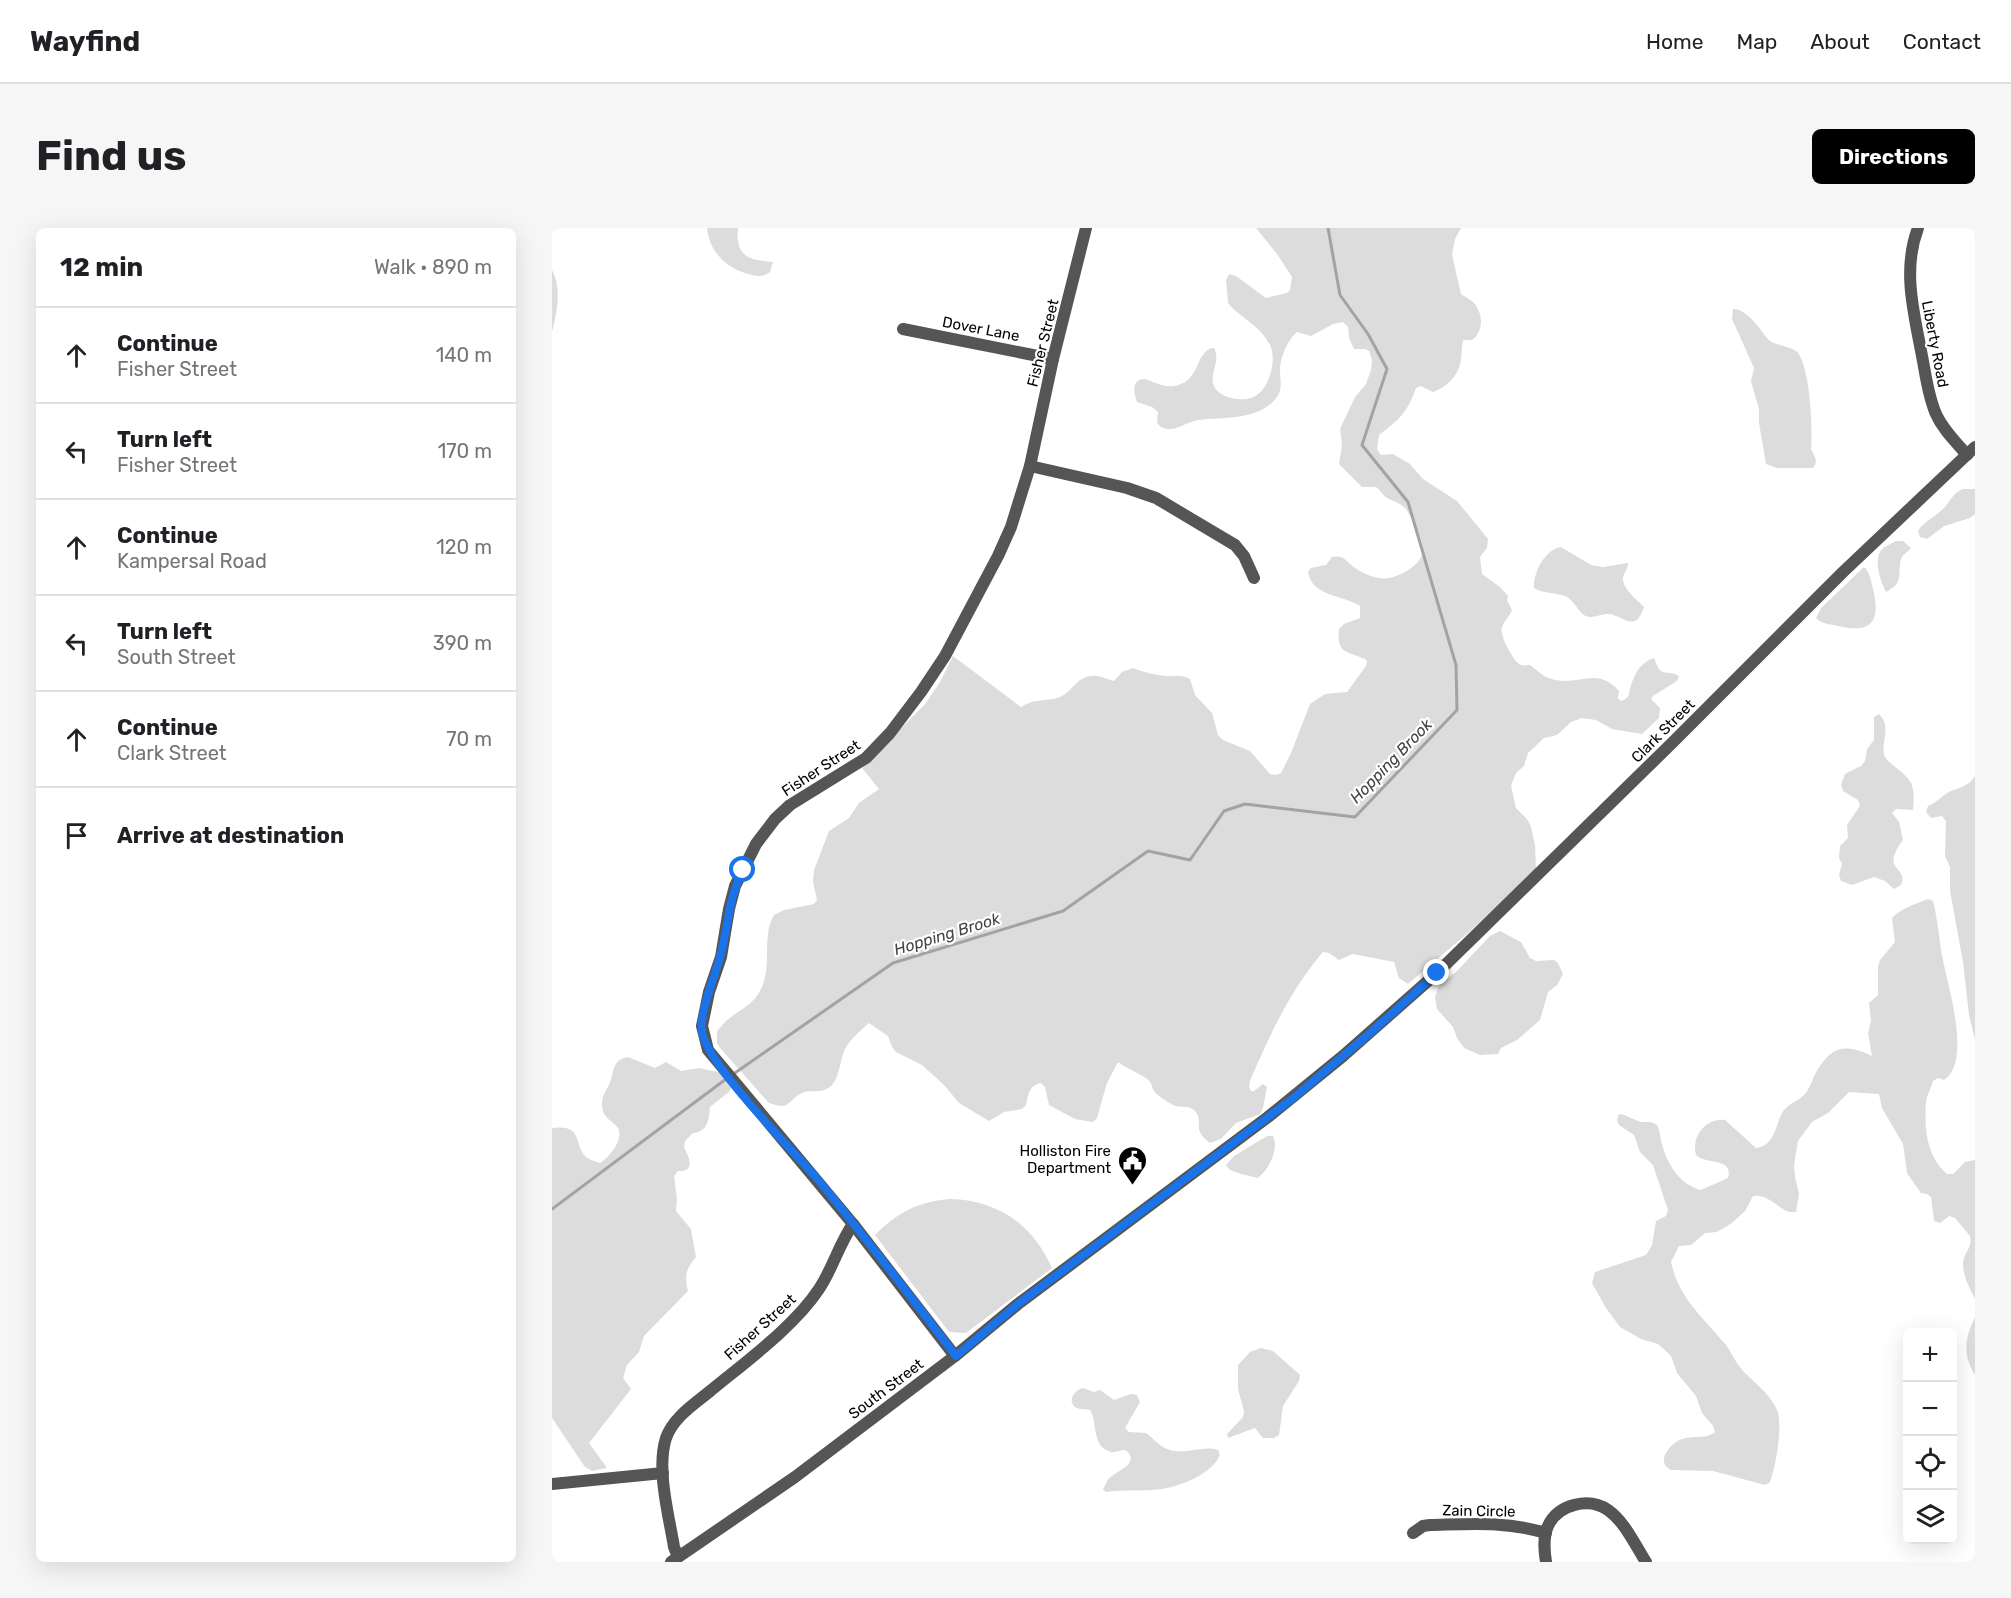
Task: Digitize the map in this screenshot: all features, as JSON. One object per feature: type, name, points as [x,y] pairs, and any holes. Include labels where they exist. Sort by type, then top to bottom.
[{"type":"street","name":"Fisher Street","points":[[674,1560],[663,1473],[664,1445],[674,1423],[804,1308],[825,1280],[853,1224],[708,1050],[702,1026],[709,992],[721,957],[729,909],[739,878],[756,844],[775,819],[799,798],[866,758],[897,723],[929,681],[961,628],[1011,527],[1030,466],[1053,359],[1086,228]]},
{"type":"street","name":"Liberty Road","points":[[1917,228],[1910,262],[1910,291],[1929,392],[1944,428],[1971,451]]},
{"type":"street","name":"Dover Lane","points":[[903,329],[1053,359]]},
{"type":"street","name":"Clark Street","points":[[1369,1034],[1437,973],[1843,572],[1971,451]]},
{"type":"street","points":[[1030,466],[1127,488],[1156,498],[1235,546],[1244,556],[1254,578]]},
{"type":"street","name":"South Street","points":[[674,1560],[795,1477],[956,1356],[1018,1304],[1292,1099],[1369,1034]]},
{"type":"street","points":[[853,1224],[956,1356]]},
{"type":"street","points":[[552,1484],[663,1473]]},
{"type":"street","points":[[1546,1562],[1544,1544],[1551,1520],[1564,1509],[1584,1503],[1597,1504],[1616,1517],[1646,1562]]},
{"type":"street","name":"Zain Circle","points":[[1413,1533],[1423,1526],[1430,1525],[1498,1524],[1546,1533]]},
{"type":"shaded area","points":[[707,228],[738,228],[741,251],[750,258],[773,262],[770,272],[759,276],[740,271],[726,263],[715,251]]},
{"type":"shaded area","points":[[1256,228],[1461,228],[1455,239],[1452,255],[1461,294],[1474,303],[1479,312],[1481,322],[1479,332],[1472,340],[1463,340],[1460,365],[1446,385],[1433,392],[1421,386],[1416,388],[1402,415],[1379,435],[1377,449],[1381,455],[1393,454],[1410,464],[1423,479],[1457,501],[1488,539],[1487,548],[1480,557],[1482,574],[1508,596],[1507,600],[1512,610],[1502,631],[1507,648],[1518,663],[1530,665],[1544,676],[1559,681],[1602,679],[1619,691],[1618,699],[1622,701],[1628,697],[1633,679],[1639,669],[1654,658],[1661,671],[1679,676],[1677,681],[1651,699],[1660,708],[1659,718],[1642,734],[1612,729],[1596,720],[1582,718],[1571,722],[1557,735],[1544,738],[1528,753],[1524,766],[1516,773],[1511,786],[1516,808],[1527,819],[1531,827],[1535,845],[1536,870],[1408,984],[1399,978],[1394,962],[1353,954],[1339,960],[1323,952],[1301,981],[1282,1014],[1250,1081],[1251,1091],[1263,1084],[1267,1087],[1260,1114],[1236,1123],[1221,1139],[1210,1143],[1199,1129],[1198,1115],[1193,1109],[1176,1106],[1160,1097],[1149,1080],[1118,1062],[1107,1083],[1097,1118],[1093,1122],[1075,1119],[1049,1105],[1045,1087],[1041,1083],[1031,1088],[1026,1105],[1022,1109],[1004,1112],[989,1121],[959,1103],[944,1085],[922,1065],[896,1052],[888,1036],[869,1023],[846,1047],[838,1074],[831,1086],[823,1090],[804,1092],[784,1106],[769,1103],[720,1048],[717,1043],[717,1031],[728,1019],[751,1002],[761,989],[766,970],[768,932],[774,915],[784,910],[814,904],[817,900],[813,882],[814,870],[829,831],[849,818],[859,803],[879,789],[862,768],[926,703],[953,656],[1021,707],[1031,702],[1062,696],[1079,681],[1089,676],[1114,681],[1122,672],[1133,668],[1158,675],[1187,677],[1190,679],[1195,695],[1212,713],[1218,735],[1223,740],[1250,751],[1270,774],[1276,775],[1281,773],[1291,753],[1310,704],[1325,694],[1347,692],[1366,666],[1365,659],[1348,653],[1339,643],[1339,629],[1344,624],[1360,618],[1360,606],[1322,591],[1311,580],[1308,572],[1311,568],[1326,565],[1332,557],[1336,557],[1342,558],[1367,574],[1389,578],[1410,569],[1422,555],[1419,535],[1405,508],[1387,498],[1376,487],[1362,487],[1339,464],[1342,445],[1340,429],[1355,397],[1366,384],[1372,360],[1369,351],[1354,349],[1349,338],[1348,327],[1343,322],[1333,324],[1311,336],[1297,332],[1283,355],[1280,365],[1281,387],[1277,397],[1261,410],[1241,416],[1199,420],[1178,428],[1167,429],[1157,423],[1158,412],[1152,407],[1137,402],[1135,396],[1134,388],[1139,380],[1169,386],[1182,384],[1193,374],[1202,357],[1211,348],[1214,348],[1216,353],[1213,383],[1218,392],[1235,399],[1247,399],[1262,391],[1271,372],[1272,351],[1261,332],[1228,303],[1226,280],[1229,274],[1236,276],[1266,298],[1287,293],[1290,290],[1292,277]]},
{"type":"shaded area","points":[[552,270],[558,293],[552,332]]},
{"type":"shaded area","points":[[1733,309],[1748,316],[1770,341],[1796,351],[1801,358],[1810,397],[1811,449],[1816,460],[1813,468],[1777,468],[1766,464],[1759,409],[1751,381],[1754,368],[1732,319]]},
{"type":"shaded area","points":[[1963,489],[1975,489],[1975,514],[1970,518],[1944,526],[1927,539],[1920,537],[1918,531],[1921,527]]},
{"type":"shaded area","points":[[1896,541],[1903,541],[1911,548],[1901,559],[1896,585],[1886,592],[1879,572],[1878,556],[1883,549]]},
{"type":"shaded area","points":[[1561,547],[1591,565],[1603,567],[1628,563],[1623,582],[1630,594],[1644,607],[1637,620],[1628,621],[1607,614],[1587,616],[1565,596],[1534,588],[1541,563],[1550,552]]},
{"type":"shaded area","points":[[1864,567],[1870,577],[1875,600],[1876,609],[1871,622],[1859,628],[1850,628],[1818,620],[1816,618],[1821,608]]},
{"type":"shaded area","points":[[1879,714],[1886,729],[1884,755],[1909,780],[1914,794],[1913,810],[1896,809],[1892,813],[1899,822],[1903,840],[1894,858],[1894,863],[1901,874],[1901,885],[1894,889],[1885,881],[1874,877],[1852,885],[1841,881],[1839,875],[1842,864],[1839,858],[1840,846],[1848,838],[1847,825],[1860,806],[1858,800],[1843,791],[1841,785],[1845,774],[1861,766],[1865,761],[1867,749],[1874,740],[1874,717]]},
{"type":"shaded area","points":[[1975,776],[1975,1039],[1969,1015],[1963,962],[1950,891],[1950,867],[1945,856],[1946,821],[1942,816],[1931,818],[1926,812],[1928,806],[1949,792],[1967,785]]},
{"type":"shaded area","points":[[1928,899],[1933,901],[1935,908],[1956,1023],[1957,1041],[1952,1071],[1944,1080],[1938,1078],[1933,1081],[1926,1100],[1926,1132],[1935,1159],[1947,1174],[1953,1174],[1965,1162],[1975,1160],[1975,1299],[1963,1268],[1970,1236],[1955,1218],[1949,1216],[1940,1223],[1934,1221],[1931,1197],[1921,1193],[1907,1173],[1903,1144],[1882,1108],[1879,1094],[1849,1092],[1828,1113],[1812,1122],[1798,1141],[1794,1165],[1799,1194],[1796,1212],[1785,1210],[1766,1198],[1753,1196],[1745,1211],[1732,1223],[1717,1232],[1705,1233],[1691,1245],[1679,1246],[1671,1262],[1686,1297],[1726,1345],[1741,1369],[1766,1394],[1777,1410],[1779,1416],[1778,1446],[1770,1482],[1765,1485],[1713,1471],[1671,1470],[1664,1464],[1664,1458],[1674,1444],[1686,1438],[1710,1435],[1715,1432],[1713,1426],[1702,1413],[1696,1396],[1677,1373],[1671,1356],[1658,1344],[1641,1339],[1620,1327],[1592,1283],[1595,1272],[1646,1255],[1652,1245],[1656,1221],[1666,1216],[1668,1210],[1653,1165],[1640,1152],[1634,1135],[1619,1125],[1617,1120],[1619,1114],[1657,1125],[1667,1159],[1687,1184],[1701,1190],[1728,1178],[1729,1171],[1723,1164],[1696,1155],[1698,1135],[1706,1125],[1725,1120],[1756,1148],[1767,1144],[1774,1135],[1784,1110],[1806,1093],[1815,1074],[1827,1058],[1839,1050],[1846,1049],[1854,1049],[1872,1056],[1868,1033],[1871,1021],[1869,1003],[1878,995],[1880,960],[1895,942],[1892,918],[1904,909]]},
{"type":"shaded area","points":[[1500,931],[1521,942],[1530,958],[1536,961],[1554,960],[1563,974],[1557,985],[1548,992],[1540,1020],[1517,1040],[1501,1048],[1498,1054],[1480,1055],[1464,1048],[1453,1027],[1437,1009],[1435,997],[1439,986],[1457,971],[1490,936]]},
{"type":"shaded area","points":[[628,1057],[655,1068],[666,1062],[681,1071],[699,1068],[722,1073],[732,1087],[710,1107],[705,1127],[693,1133],[685,1141],[684,1147],[690,1163],[687,1169],[678,1171],[674,1176],[676,1211],[691,1229],[696,1257],[687,1273],[688,1291],[644,1336],[639,1352],[627,1365],[623,1378],[631,1389],[589,1443],[607,1468],[592,1471],[585,1467],[552,1418],[552,1128],[569,1129],[573,1132],[582,1152],[589,1159],[600,1163],[607,1157],[615,1148],[619,1133],[618,1128],[604,1114],[602,1100],[614,1067],[619,1061]]},
{"type":"shaded area","points":[[1267,1136],[1273,1136],[1274,1153],[1266,1170],[1258,1178],[1230,1170],[1226,1165],[1234,1156]]},
{"type":"shaded area","points":[[950,1199],[984,1204],[1012,1218],[1035,1239],[1052,1268],[966,1333],[949,1332],[875,1235],[900,1214],[929,1202]]},
{"type":"shaded area","points":[[1975,1317],[1975,1375],[1968,1360],[1966,1346]]},
{"type":"shaded area","points":[[1261,1348],[1273,1351],[1300,1375],[1299,1381],[1283,1406],[1279,1435],[1274,1438],[1263,1438],[1255,1428],[1228,1438],[1227,1434],[1243,1417],[1244,1411],[1238,1389],[1238,1365],[1250,1352]]},
{"type":"shaded area","points":[[1083,1388],[1094,1392],[1100,1390],[1114,1400],[1131,1394],[1137,1395],[1140,1402],[1125,1428],[1129,1432],[1146,1433],[1170,1450],[1212,1449],[1218,1450],[1220,1455],[1216,1462],[1203,1473],[1178,1485],[1155,1490],[1106,1492],[1103,1489],[1109,1478],[1128,1465],[1131,1459],[1125,1450],[1113,1452],[1100,1445],[1090,1410],[1078,1409],[1072,1401],[1077,1391]]},
{"type":"waterway","name":"Hopping Brook","points":[[732,1075],[893,963],[1063,911],[1148,851],[1190,860],[1224,811],[1245,804],[1355,817],[1457,710],[1456,665],[1408,502],[1362,445],[1387,369],[1368,334],[1340,295],[1328,228]]},
{"type":"waterway","name":"Hopping Brook","points":[[552,1209],[726,1079]]},
{"type":"place","name":"Holliston Fire Department","points":[[1132,1186]]},
{"type":"route","points":[[743,870],[731,897],[721,957],[712,982],[702,1026],[708,1050],[820,1182],[956,1356],[1018,1304],[1292,1099],[1437,973]]}]
